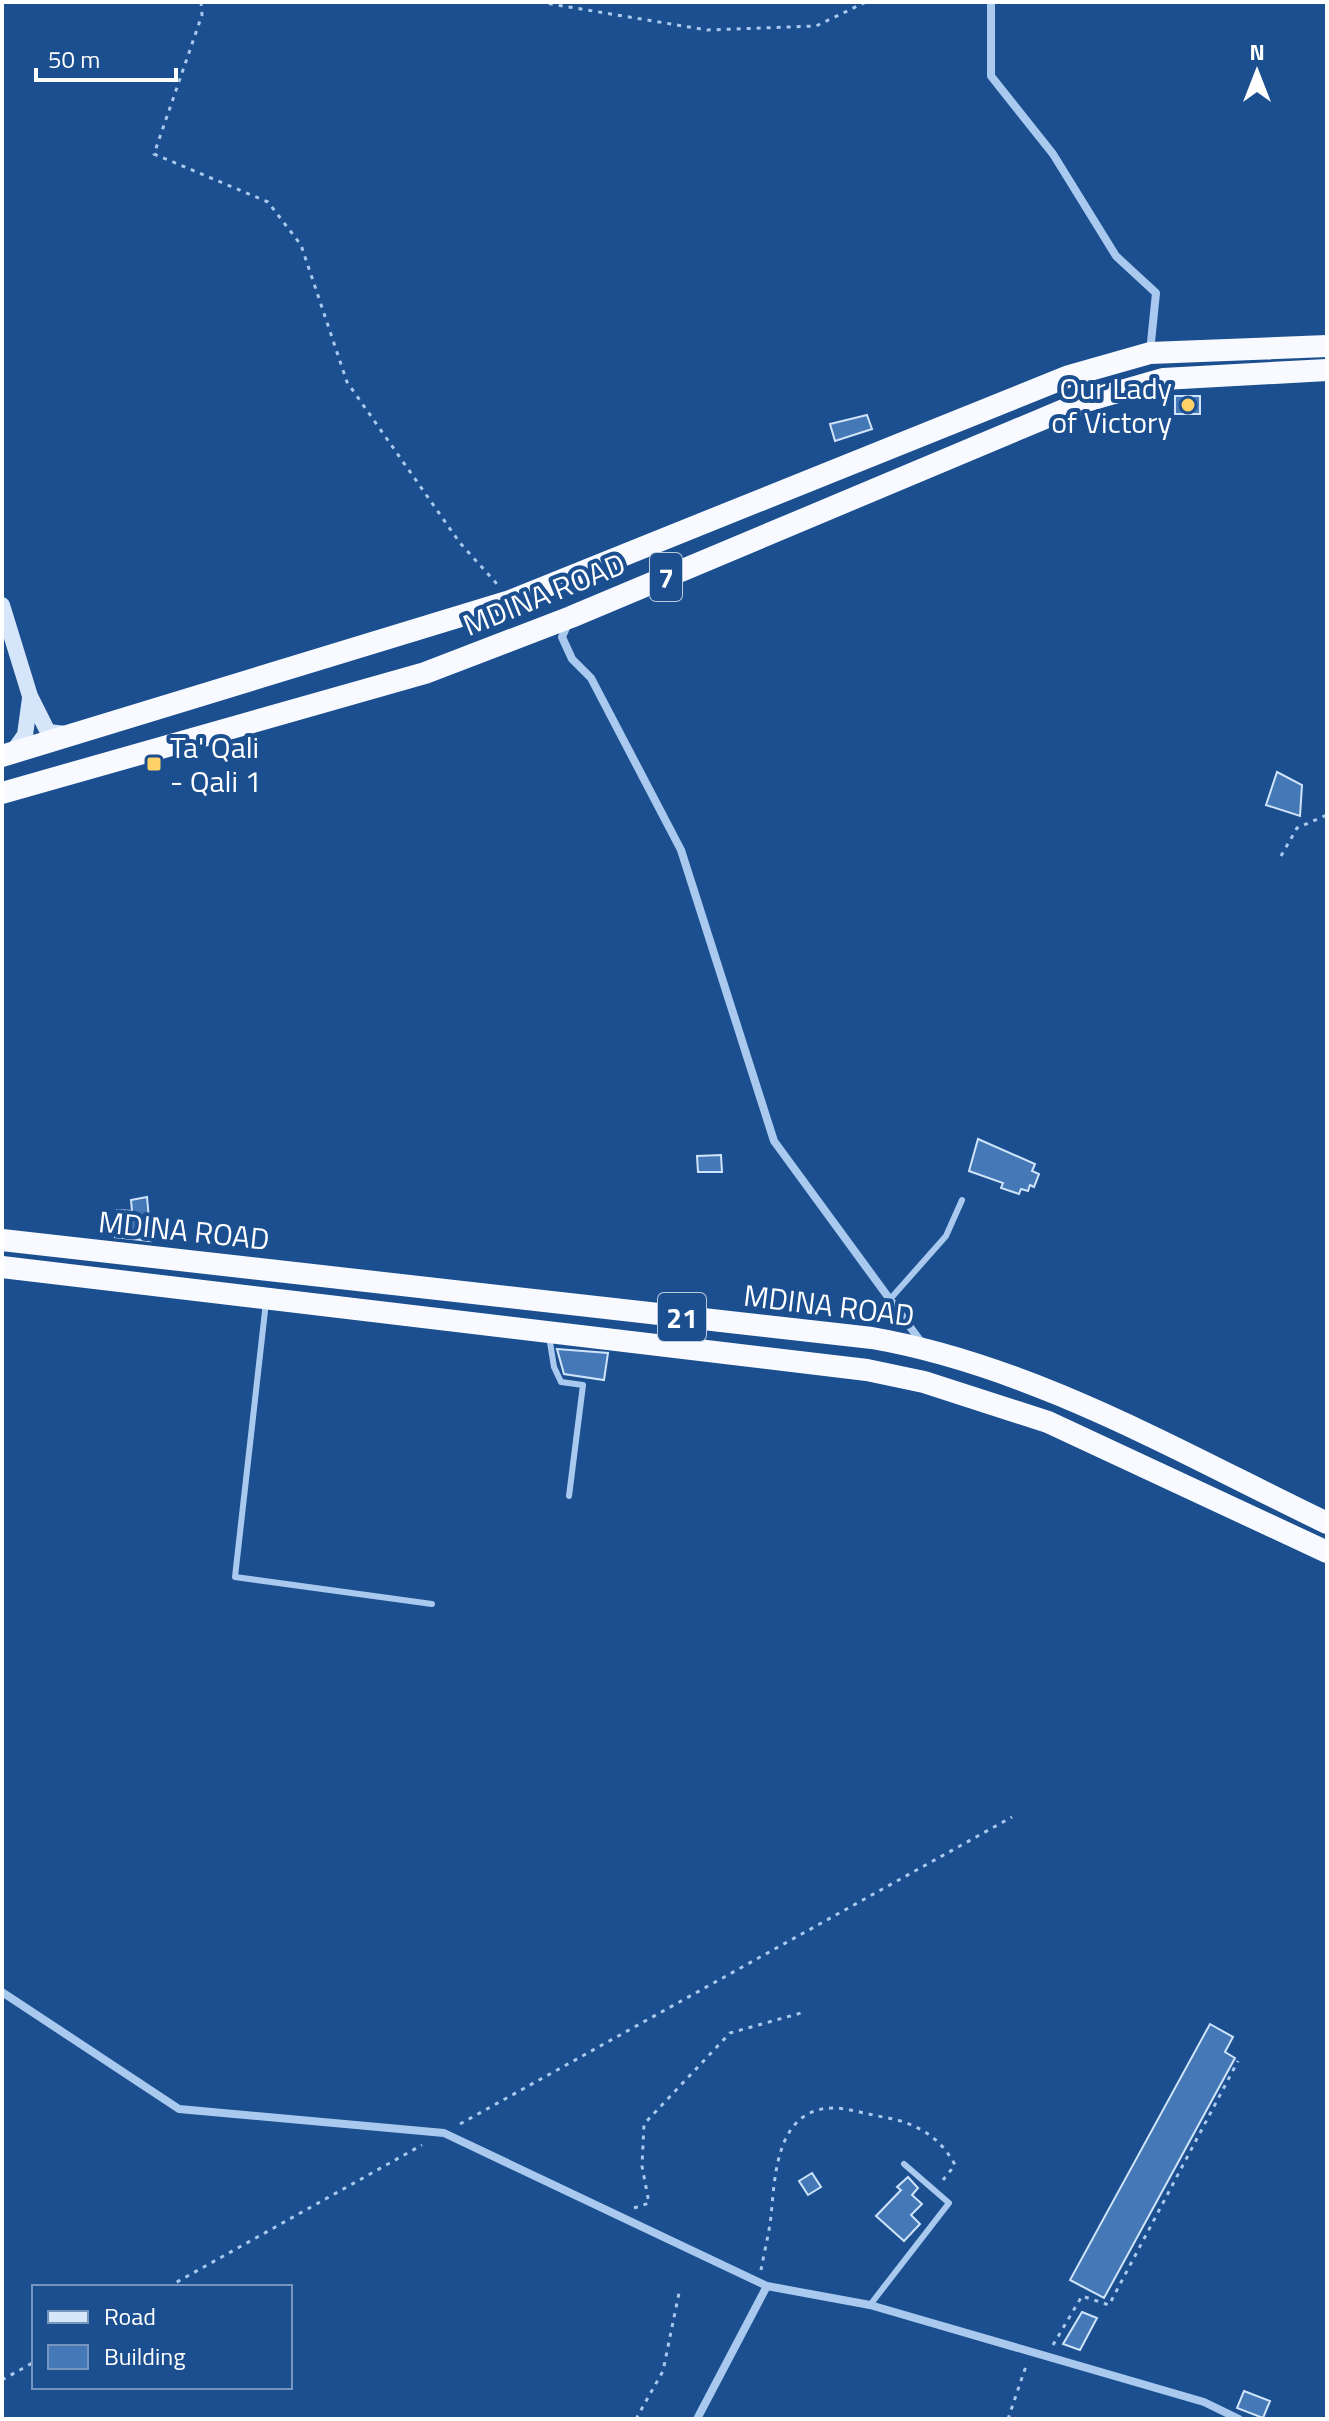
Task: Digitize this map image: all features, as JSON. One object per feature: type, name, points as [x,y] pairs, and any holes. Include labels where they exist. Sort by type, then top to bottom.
[{"type":"highway","name":"MDINA ROAD","points":[[7,754],[510,601],[1069,376],[1150,353],[1327,346]]},
{"type":"highway","name":"MDINA ROAD","points":[[2,793],[425,673],[571,617],[1083,402],[1163,379],[1327,370]]},
{"type":"highway","name":"MDINA ROAD","points":[[2,1240],[872,1338],[925,1347],[1051,1392],[1327,1523]]},
{"type":"highway","name":"MDINA ROAD","points":[[2,1267],[867,1370],[924,1382],[1048,1422],[1327,1552]]},
{"type":"main road","points":[[2,605],[30,696],[48,732],[76,735]]},
{"type":"main road","points":[[7,754],[25,735],[30,696]]},
{"type":"street","points":[[991,2],[991,76],[1053,154],[1116,256],[1156,293],[1150,353]]},
{"type":"street","points":[[571,617],[562,637],[572,659],[591,678],[681,850],[774,1141],[892,1297],[925,1347]]},
{"type":"street","points":[[2,1992],[179,2109],[444,2133],[763,2284],[870,2305],[1204,2402],[1239,2419]]},
{"type":"street","points":[[697,2419],[763,2284]]},
{"type":"lane","points":[[892,1297],[946,1236],[962,1200]]},
{"type":"lane","points":[[267,1299],[235,1577],[432,1604]]},
{"type":"lane","points":[[548,1332],[554,1367],[561,1382],[583,1385],[569,1496]]},
{"type":"lane","points":[[870,2305],[949,2203],[904,2164]]},
{"type":"path","points":[[201,2],[202,15],[154,154],[268,202],[301,245],[347,382],[460,543],[510,601]]},
{"type":"path","points":[[539,2],[707,30],[816,26],[866,2]]},
{"type":"path","points":[[1281,856],[1297,828],[1327,815]]},
{"type":"path","points":[[172,2285],[1012,1817]]},
{"type":"path","points":[[614,2214],[649,2203],[642,2166],[644,2124],[730,2033],[801,2013]]},
{"type":"path","points":[[1048,2356],[1082,2296],[1109,2305],[1238,2061]]},
{"type":"path","points":[[763,2284],[775,2157],[792,2129],[812,2112],[833,2108],[912,2122],[947,2149],[955,2165],[935,2190]]},
{"type":"path","points":[[636,2419],[663,2371],[680,2288]]},
{"type":"path","points":[[1008,2419],[1031,2351]]},
{"type":"path","points":[[2,2380],[32,2363]]},
{"type":"building","name":"Our Lady of Victory","points":[[1175,396],[1200,396],[1200,414],[1175,414]]},
{"type":"building","points":[[867,415],[872,429],[835,441],[830,424]]},
{"type":"building","points":[[1277,772],[1302,785],[1300,816],[1266,805]]},
{"type":"building","points":[[978,1139],[1035,1164],[1032,1171],[1039,1174],[1034,1187],[1030,1185],[1028,1191],[1021,1189],[1019,1194],[1001,1188],[1003,1183],[969,1171]]},
{"type":"building","points":[[721,1155],[722,1172],[698,1172],[697,1156]]},
{"type":"building","points":[[147,1197],[151,1241],[115,1237],[117,1210],[132,1211],[131,1200]]},
{"type":"building","points":[[557,1349],[608,1353],[604,1380],[564,1374]]},
{"type":"building","points":[[1210,2024],[1233,2037],[1225,2052],[1235,2058],[1104,2298],[1070,2280]]},
{"type":"building","points":[[812,2173],[821,2187],[808,2195],[799,2181]]},
{"type":"building","points":[[908,2177],[918,2188],[912,2195],[922,2204],[911,2215],[920,2224],[904,2241],[876,2216],[901,2190],[897,2187]]},
{"type":"building","points":[[1082,2312],[1097,2318],[1080,2350],[1063,2344]]},
{"type":"building","points":[[1244,2391],[1270,2401],[1263,2418],[1237,2408]]},
{"type":"place","name":"Our Lady of Victory","points":[[1188,405]]},
{"type":"place","name":"Ta' Qali - Qali 1","points":[[154,764]]}]
